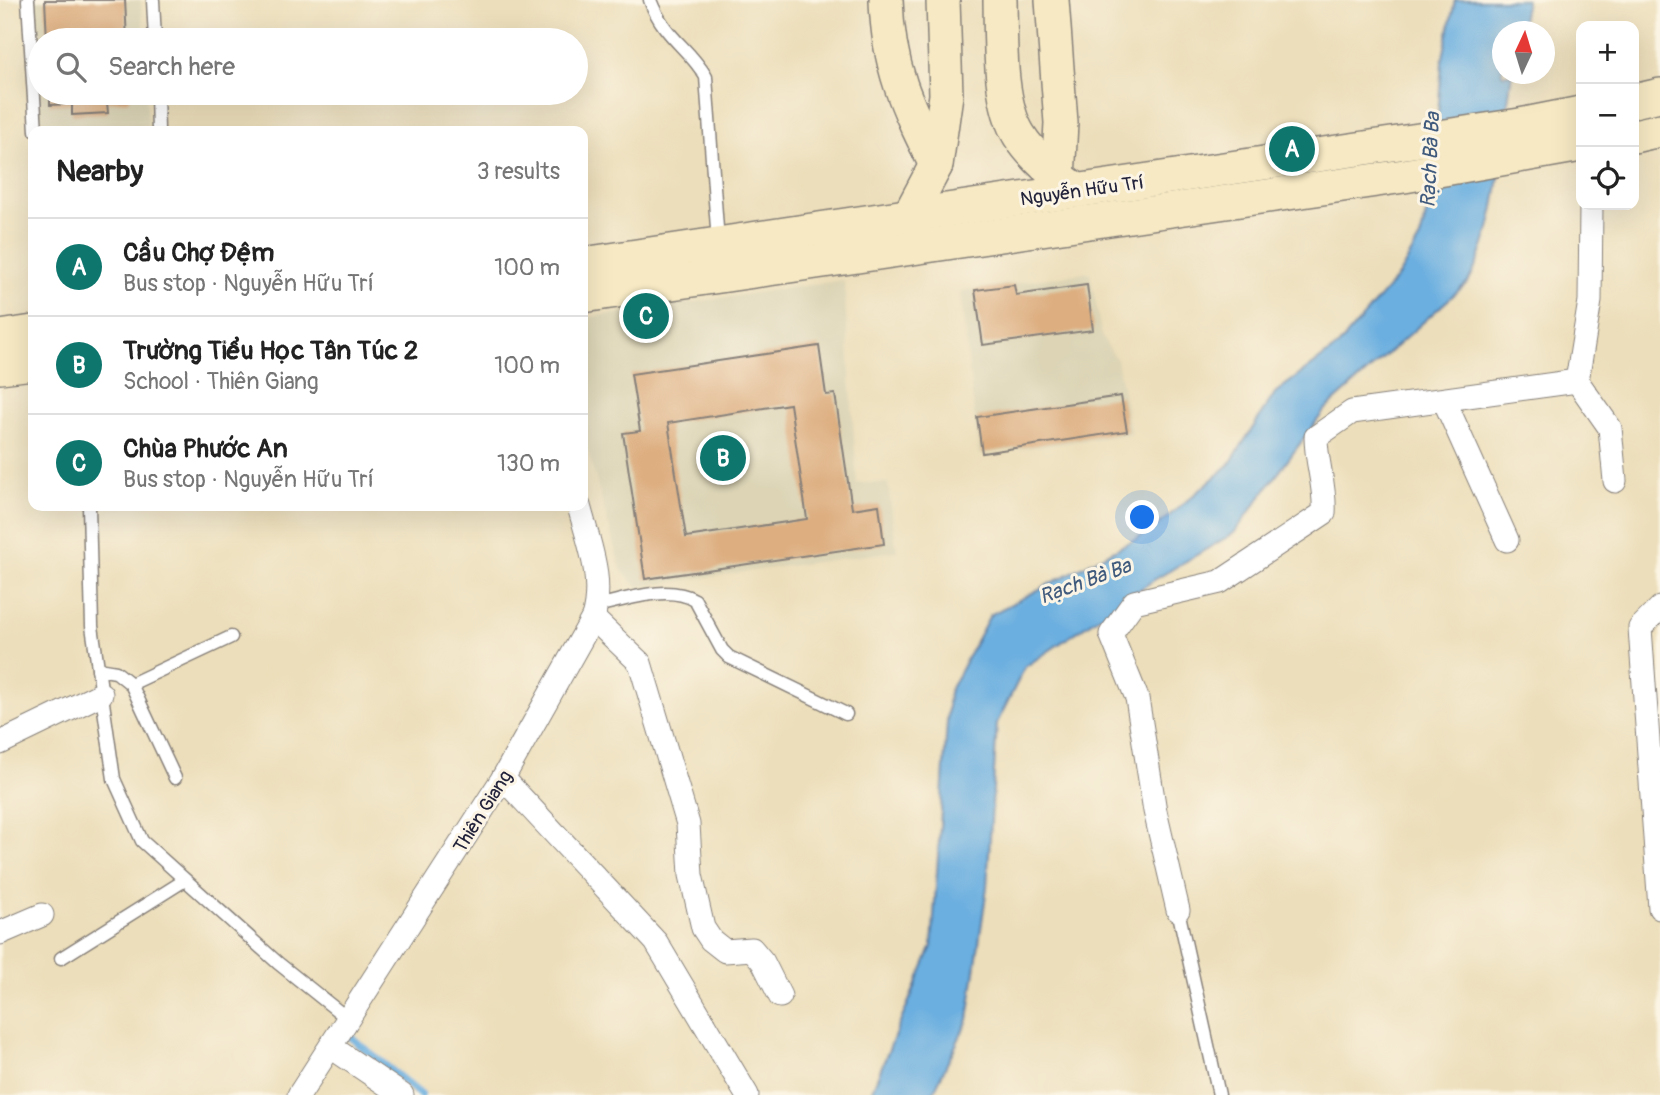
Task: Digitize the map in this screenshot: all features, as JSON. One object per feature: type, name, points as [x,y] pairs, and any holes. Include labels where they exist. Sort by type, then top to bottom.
[{"type":"main road","points":[[886,0],[887,29],[901,93],[936,165]]},
{"type":"main road","points":[[909,216],[936,165],[946,95],[943,0]]},
{"type":"main road","points":[[1000,0],[1005,91],[1018,134],[1068,184]]},
{"type":"main road","points":[[1052,0],[1068,184]]},
{"type":"main road","points":[[1639,100],[1660,95]]},
{"type":"main road","name":"Nguyễn Hữu Trí","points":[[588,295],[1404,176],[1522,141],[1576,115]]},
{"type":"main road","points":[[1639,134],[1660,130]]},
{"type":"main road","name":"Nguyễn Hữu Trí","points":[[588,263],[909,216],[1068,184],[1399,144],[1522,141],[1576,145]]},
{"type":"main road","points":[[0,337],[28,333]]},
{"type":"main road","points":[[0,367],[28,364]]},
{"type":"street","points":[[1591,210],[1590,301],[1577,381],[1610,428],[1615,481]]},
{"type":"street","points":[[1178,910],[1155,811],[1137,698],[1111,634],[1134,602],[1220,582],[1324,513],[1326,496],[1316,460],[1316,437],[1352,412],[1577,381]]},
{"type":"street","points":[[1444,400],[1507,540]]},
{"type":"street","name":"Thiên Giang","points":[[299,1095],[503,778],[594,612],[598,580],[580,511]]},
{"type":"street","points":[[1660,608],[1640,628],[1660,908]]},
{"type":"street","points":[[594,612],[640,663],[651,694],[688,824],[691,875],[703,928],[711,940],[725,951],[752,949],[763,962],[780,996]]},
{"type":"street","points":[[0,743],[101,694]]},
{"type":"street","points":[[503,778],[656,943],[747,1095]]},
{"type":"street","points":[[0,933],[42,915]]},
{"type":"street","points":[[331,1047],[402,1095]]},
{"type":"lane","points":[[28,0],[30,28]]},
{"type":"lane","points":[[153,0],[154,28]]},
{"type":"lane","points":[[650,0],[663,29],[698,62],[706,78],[718,246]]},
{"type":"lane","points":[[34,105],[36,126]]},
{"type":"lane","points":[[157,105],[158,126]]},
{"type":"lane","points":[[89,511],[92,626],[114,779],[142,841],[278,963],[348,1019]]},
{"type":"lane","points":[[594,612],[670,592],[688,596],[695,600],[722,650],[729,657],[846,714]]},
{"type":"lane","points":[[131,684],[231,637]]},
{"type":"lane","points":[[98,668],[116,672],[131,684],[175,778]]},
{"type":"lane","points":[[61,958],[185,880]]},
{"type":"lane","points":[[1178,910],[1219,1095]]},
{"type":"shaded area","points":[[33,0],[141,0],[143,28],[34,28]]},
{"type":"shaded area","points":[[37,105],[147,105],[148,126],[38,126]]},
{"type":"shaded area","points":[[1090,272],[1102,337],[1117,360],[1131,434],[979,455],[960,291]]},
{"type":"shaded area","points":[[844,280],[857,483],[888,483],[897,551],[637,587],[621,570],[588,452],[588,317]]},
{"type":"water","name":"Rạch Bà Ba","points":[[1455,0],[1526,0],[1522,21],[1492,21],[1492,84],[1510,84],[1494,207],[1479,258],[1468,282],[1325,410],[1234,533],[1154,580],[1025,667],[997,723],[987,887],[968,1020],[932,1095],[870,1095],[932,946],[949,692],[990,615],[1151,531],[1229,465],[1275,393],[1338,346],[1399,275],[1420,238],[1432,193],[1442,62]]},
{"type":"building","points":[[45,0],[125,0],[126,28],[46,28]]},
{"type":"building","points":[[72,105],[107,105],[108,113],[72,115]]},
{"type":"building","points":[[1014,285],[1016,295],[1087,285],[1093,330],[983,345],[975,290]]},
{"type":"building","points":[[819,346],[826,395],[835,394],[852,509],[879,505],[884,544],[645,579],[623,433],[640,431],[631,374]],"holes":[[[790,404],[807,519],[686,537],[668,423]]]},
{"type":"building","points":[[1121,396],[1127,431],[982,453],[977,417]]},
{"type":"waterway","points":[[347,1034],[421,1095]]},
{"type":"place","name":"Cầu Chợ Đệm","points":[[1292,149]]},
{"type":"place","name":"Chùa Phước An","points":[[646,316]]},
{"type":"place","name":"Trường Tiểu Học Tân Túc 2","points":[[723,458]]}]
